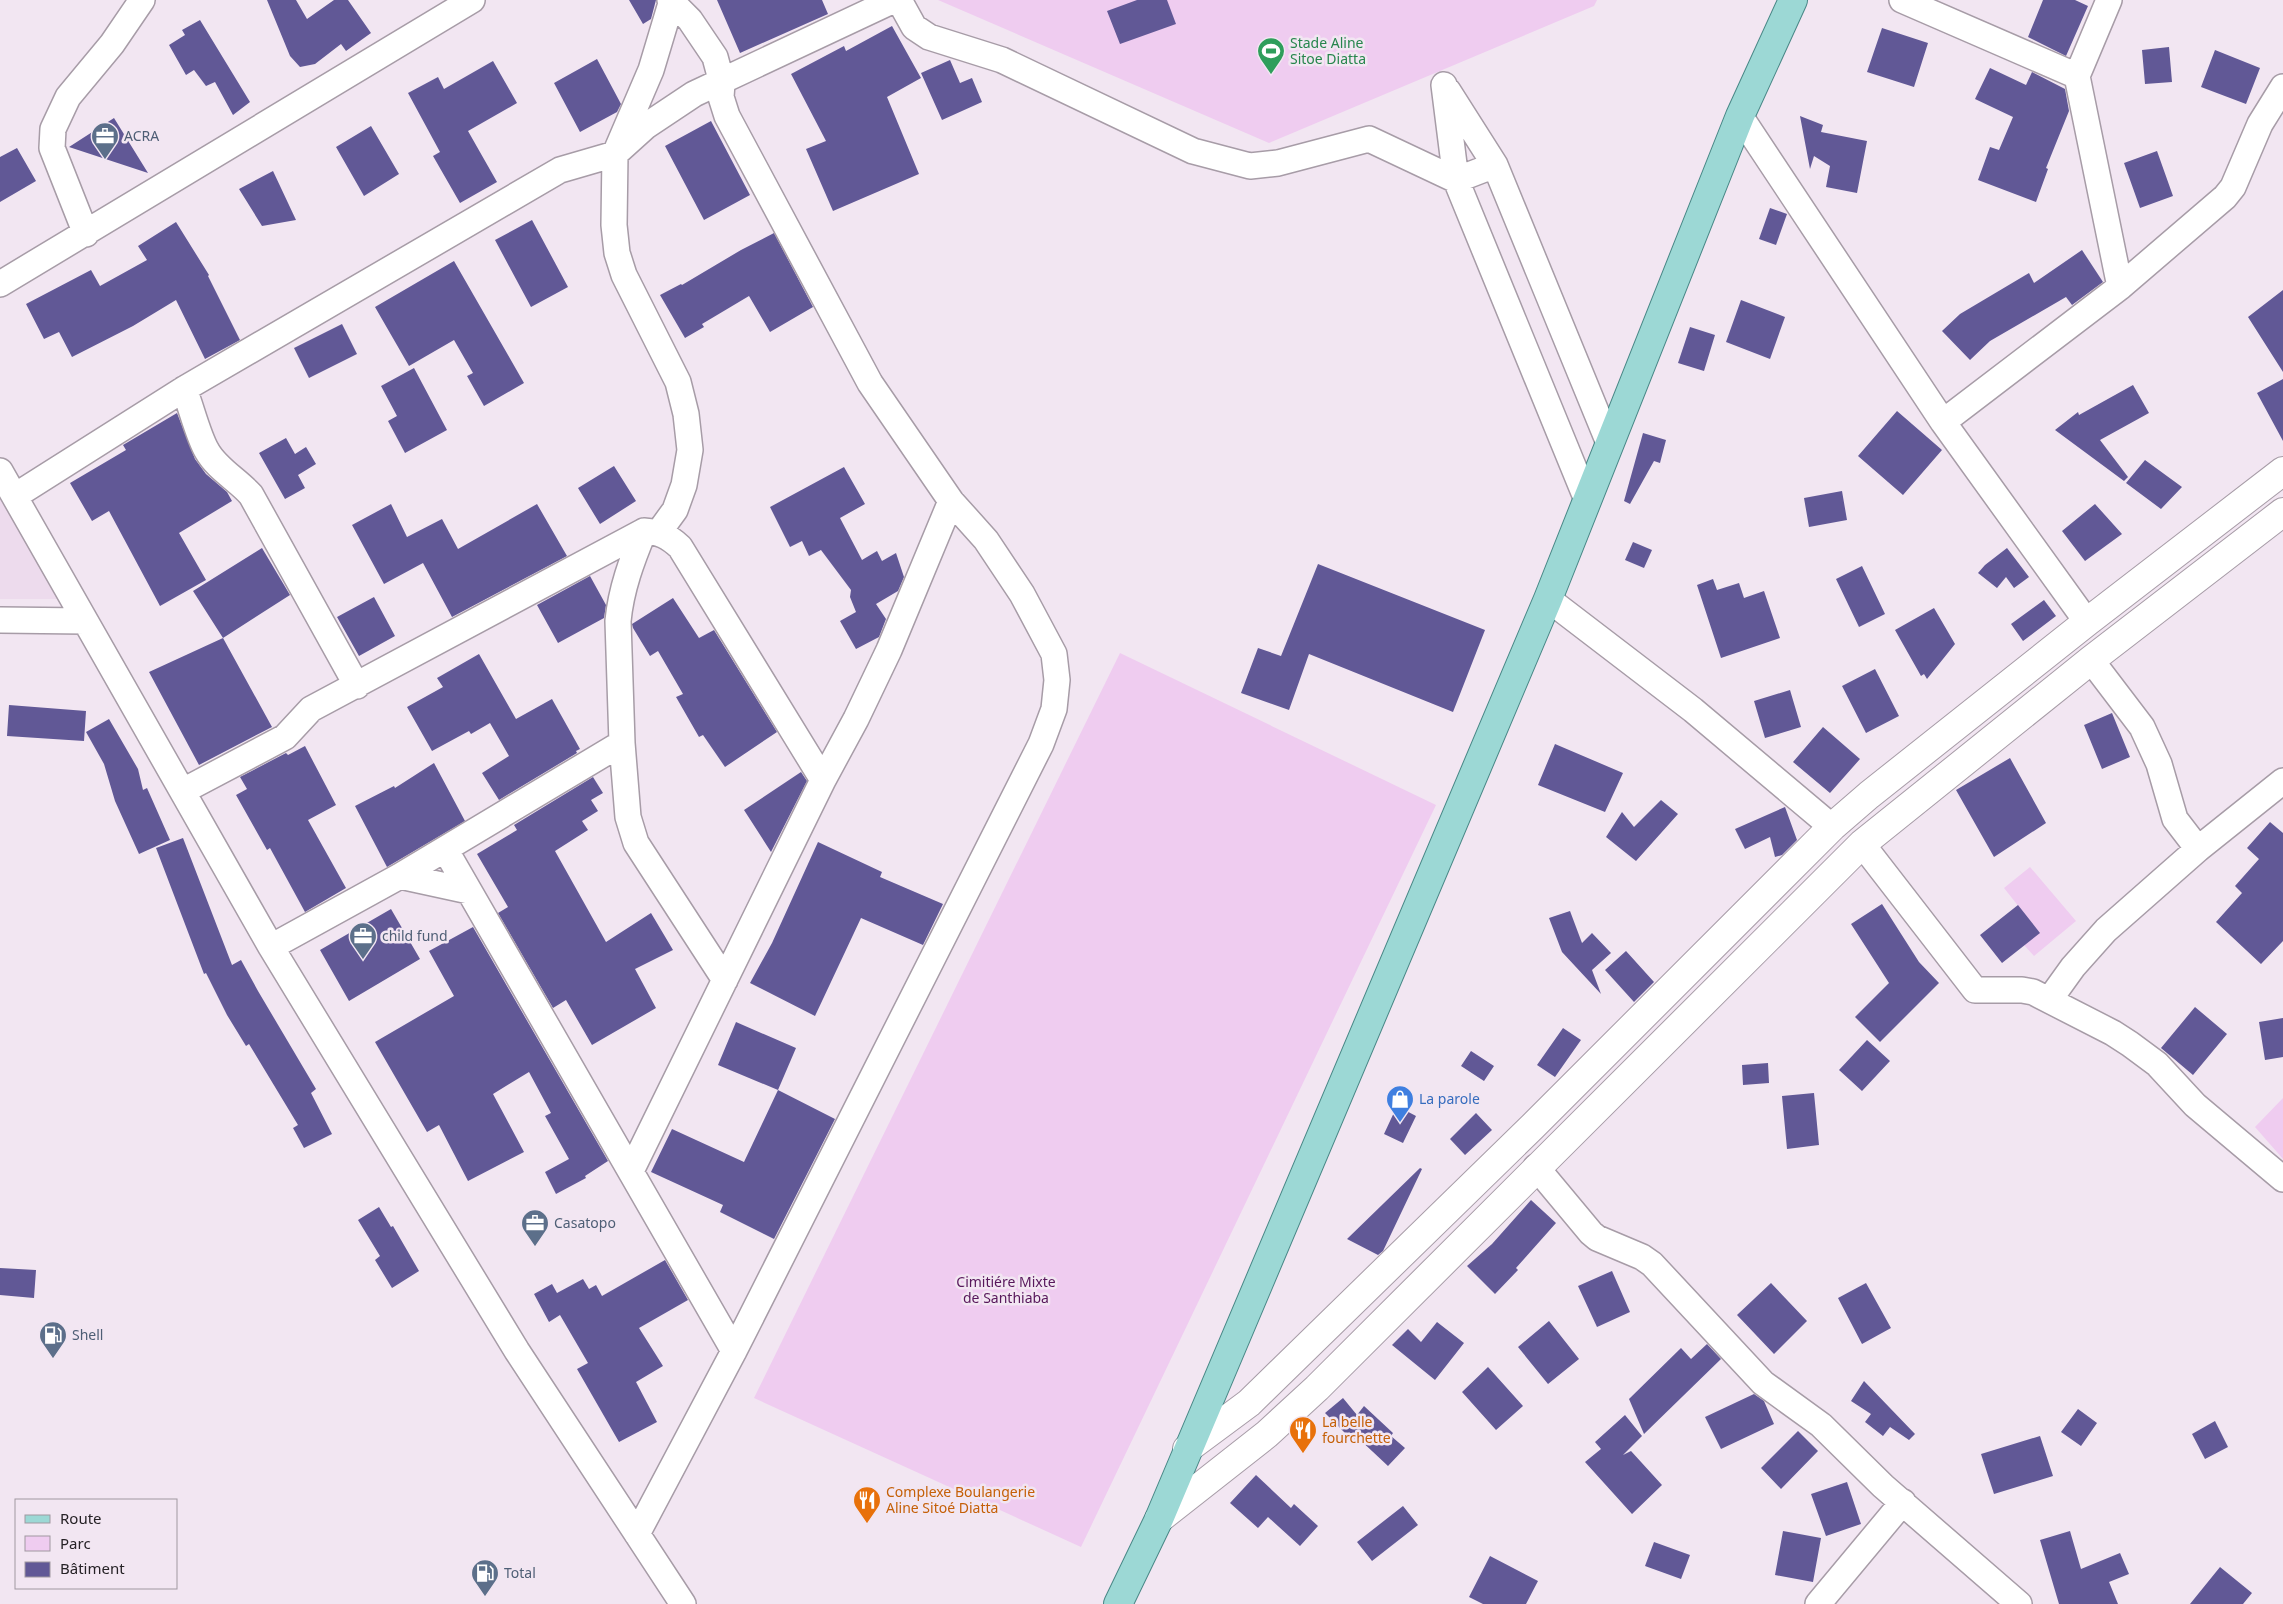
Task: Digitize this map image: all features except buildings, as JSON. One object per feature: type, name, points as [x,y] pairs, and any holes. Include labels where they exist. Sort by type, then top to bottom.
[{"type":"main road","points":[[1118,1604],[1159,1519],[1548,599],[1740,116],[1792,0]]},
{"type":"street","points":[[86,234],[52,148],[53,129],[68,97],[112,44],[142,0]]},
{"type":"street","points":[[15,496],[184,389],[560,170],[615,154],[646,126],[694,94],[722,83],[894,0]]},
{"type":"street","points":[[899,0],[914,27],[929,37],[1002,60],[1193,151],[1250,166],[1278,164],[1369,139],[1456,180],[1495,165]]},
{"type":"street","points":[[1902,0],[2077,76]]},
{"type":"street","points":[[2109,0],[2077,76],[2120,287]]},
{"type":"street","points":[[0,284],[86,234],[468,1]]},
{"type":"street","points":[[184,791],[285,737],[311,709],[651,531],[675,510],[684,485],[690,450],[686,414],[678,382],[624,274],[617,253],[614,225],[615,154],[651,70],[671,1],[690,20],[715,57],[722,83],[721,97],[727,116],[870,383],[951,501],[986,540],[1022,594],[1054,654],[1057,680],[1054,709],[1041,744],[734,1351],[637,1534]]},
{"type":"street","points":[[1587,500],[1456,180],[1444,85],[1495,165],[1609,443]]},
{"type":"street","points":[[1943,422],[2120,287],[2225,197],[2233,187],[2260,124],[2283,87]]},
{"type":"street","points":[[1740,116],[1943,422],[2087,622]]},
{"type":"street","points":[[184,389],[206,451],[218,464],[240,482],[251,495],[356,686]]},
{"type":"street","points":[[1187,1449],[1249,1403],[1832,828],[1869,795],[2283,470]]},
{"type":"street","points":[[0,471],[184,791],[271,947],[517,1351],[683,1604]]},
{"type":"street","points":[[631,1171],[889,650],[951,501]]},
{"type":"street","points":[[1159,1519],[1267,1434],[1317,1388],[1536,1167],[1862,844],[2091,660],[2283,512]]},
{"type":"street","points":[[651,531],[630,563],[619,605],[622,743],[628,817],[636,843],[725,980]]},
{"type":"street","points":[[651,531],[670,538],[680,547],[823,780]]},
{"type":"street","points":[[1548,599],[1692,710],[1832,828]]},
{"type":"street","points":[[0,620],[85,621]]},
{"type":"street","points":[[2091,660],[2142,726],[2158,764],[2175,819],[2198,849]]},
{"type":"street","points":[[271,947],[400,876],[622,743]]},
{"type":"street","points":[[2050,999],[2073,967],[2106,930],[2198,849],[2283,781]]},
{"type":"street","points":[[1862,844],[1972,988],[1978,991],[2022,990],[2050,999],[2113,1032],[2157,1064],[2195,1105],[2283,1179]]},
{"type":"street","points":[[445,849],[734,1351]]},
{"type":"street","points":[[400,876],[469,891]]},
{"type":"street","points":[[1536,1167],[1591,1233],[1597,1238],[1642,1257],[1652,1264],[1763,1383],[1821,1425],[1883,1486],[2019,1604]]},
{"type":"street","points":[[1818,1604],[1903,1502]]},
{"type":"shaded area","points":[[0,487],[67,599],[0,599]]},
{"type":"green space","name":"Stade Aline Sitoe Diatta","points":[[938,0],[1597,0],[1594,6],[1269,143]]},
{"type":"green space","name":"Cimitiére Mixte de Santhiaba","points":[[1120,653],[1436,805],[1081,1547],[754,1398]]},
{"type":"green space","points":[[2030,867],[2076,921],[2034,956],[2024,945],[2039,932],[2004,888]]},
{"type":"green space","points":[[2283,1098],[2283,1159],[2255,1127]]},
{"type":"place","name":"Stade Aline Sitoe Diatta","points":[[1271,75]]},
{"type":"place","name":"ACRA","points":[[105,160]]},
{"type":"place","name":"child fund","points":[[363,960]]},
{"type":"place","name":"La parole","points":[[1400,1123]]},
{"type":"place","name":"Casatopo","points":[[535,1247]]},
{"type":"place","name":"Shell","points":[[53,1359]]},
{"type":"place","name":"La belle fourchette","points":[[1303,1454]]},
{"type":"place","name":"Complexe Boulangerie Aline Sitoé Diatta","points":[[867,1524]]},
{"type":"place","name":"Total","points":[[485,1597]]}]
